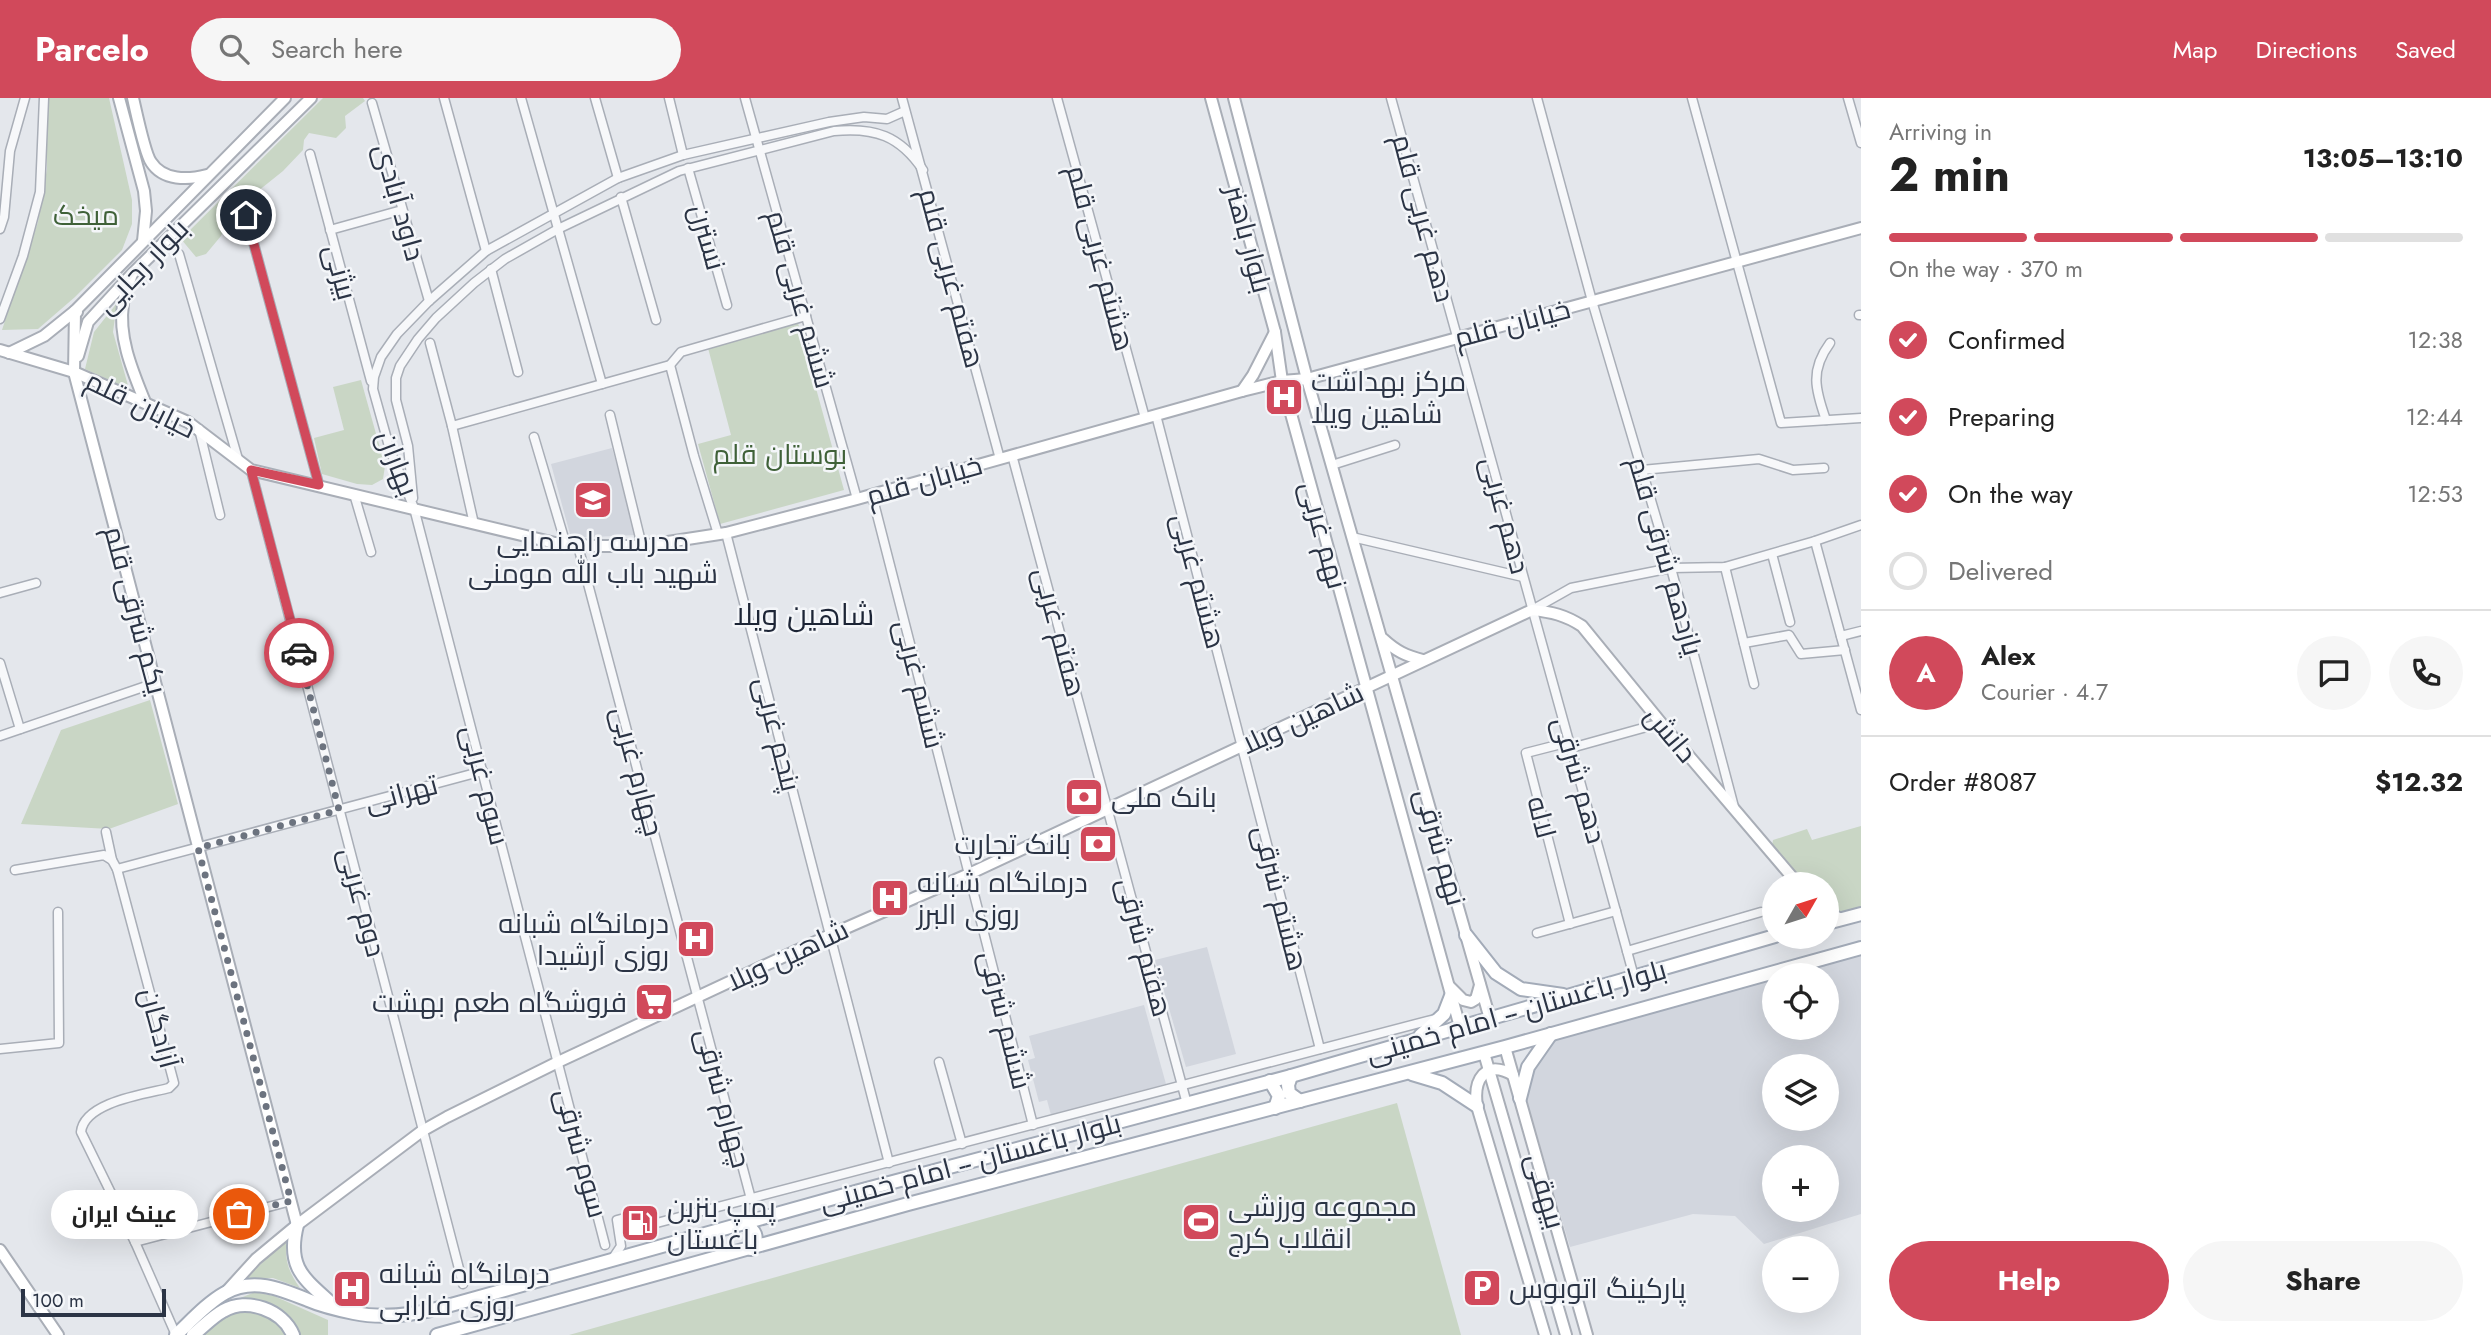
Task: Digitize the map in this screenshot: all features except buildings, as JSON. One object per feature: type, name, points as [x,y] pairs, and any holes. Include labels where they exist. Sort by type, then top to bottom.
[{"type":"main road","points":[[1839,920],[1861,914]]},
{"type":"main road","points":[[1466,935],[1496,973],[1521,989],[1570,996]]},
{"type":"main road","name":"بلوار باغستان -- امام خمینی","points":[[176,1335],[226,1292],[248,1286],[281,1288],[308,1300],[371,1316],[414,1314],[859,1191],[1291,1076],[1762,940]]},
{"type":"main road","name":"بلوار باغستان -- امام خمینی","points":[[437,1335],[946,1194],[1484,1053],[1861,948]]},
{"type":"main road","points":[[1411,1041],[1441,1018],[1450,990]]},
{"type":"main road","points":[[1520,1098],[1528,1067],[1551,1034]]},
{"type":"main road","points":[[1408,1073],[1442,1083],[1476,1106]]},
{"type":"main road","points":[[1291,1076],[1289,1093],[1300,1101]]},
{"type":"main road","points":[[1270,1081],[1279,1096],[1275,1108]]},
{"type":"main road","points":[[781,1213],[778,1227],[788,1238]]},
{"type":"main road","points":[[744,1223],[753,1229],[756,1235],[756,1242],[751,1249]]},
{"type":"main road","points":[[297,1225],[293,1253],[297,1267],[307,1282],[337,1309]]},
{"type":"main road","points":[[193,1335],[222,1311],[234,1306],[248,1306],[274,1313],[285,1322],[293,1335]]},
{"type":"street","points":[[0,229],[4,217],[10,151],[25,98]]},
{"type":"street","points":[[0,320],[40,192],[44,98]]},
{"type":"street","points":[[119,98],[145,191],[143,241]]},
{"type":"street","points":[[132,98],[151,162],[176,178],[189,180],[210,175]]},
{"type":"street","name":"بلوار رجایی","points":[[74,372],[75,311],[285,98]]},
{"type":"street","name":"بلوار رجایی","points":[[74,372],[88,322],[133,273],[311,98]]},
{"type":"street","points":[[444,98],[486,251]]},
{"type":"street","points":[[521,98],[602,384]]},
{"type":"street","points":[[595,98],[618,178]]},
{"type":"street","points":[[669,98],[683,155]]},
{"type":"street","name":"ششم غربی قلم","points":[[745,98],[857,499]]},
{"type":"street","name":"هفتم غربی قلم","points":[[902,98],[1000,459]]},
{"type":"street","name":"هشتم غربی قلم","points":[[1056,98],[1150,416]]},
{"type":"street","name":"بلوار باهنر","points":[[1210,98],[1275,332],[1282,381]]},
{"type":"street","name":"بلوار باهنر","points":[[1234,98],[1307,379]]},
{"type":"street","name":"دهم غربی قلم","points":[[1391,98],[1457,338]]},
{"type":"street","name":"یازدهم شرقی قلم","points":[[1537,98],[1592,302],[1671,568],[1736,812]]},
{"type":"street","points":[[1692,98],[1781,423],[1861,418]]},
{"type":"street","points":[[1848,98],[1861,143]]},
{"type":"street","name":"داود آبادی","points":[[372,103],[429,301]]},
{"type":"street","points":[[373,389],[381,357],[397,334],[429,301],[486,251],[618,178],[683,155],[755,137],[853,118],[887,120],[905,111]]},
{"type":"street","name":"بهاران","points":[[414,508],[408,446],[396,400],[395,387],[400,366],[436,318],[491,269],[558,229],[621,197],[688,168],[834,131],[875,132],[901,143],[923,170]]},
{"type":"street","name":"بیژنی","points":[[310,155],[373,389]]},
{"type":"street","name":"نسترن","points":[[688,168],[727,305]]},
{"type":"street","points":[[621,197],[656,320]]},
{"type":"street","points":[[330,230],[402,210]]},
{"type":"street","points":[[246,215],[319,485]]},
{"type":"street","name":"خیابان قلم","points":[[5,352],[74,372],[145,402],[199,429],[251,470],[566,545],[642,546],[722,533],[857,499],[1242,391],[1282,381],[1307,379],[1861,228]]},
{"type":"street","points":[[178,254],[239,462]]},
{"type":"street","points":[[491,269],[518,372]]},
{"type":"street","points":[[133,273],[122,303],[122,332],[131,367],[145,402]]},
{"type":"street","points":[[0,288],[10,292]]},
{"type":"street","points":[[5,352],[44,336],[75,311],[88,322]]},
{"type":"street","points":[[452,426],[670,365],[681,352],[806,316]]},
{"type":"street","points":[[1242,391],[1275,332]]},
{"type":"street","name":"دهم غربی","points":[[1457,338],[1532,610]]},
{"type":"street","points":[[430,343],[474,524]]},
{"type":"street","points":[[1826,420],[1816,393],[1818,360],[1830,343]]},
{"type":"street","name":"پنجم غربی","points":[[670,365],[694,456],[722,533],[889,1163]]},
{"type":"street","name":"یکم شرقی قلم","points":[[74,372],[297,1225]]},
{"type":"street","name":"نهم غربی","points":[[1307,379],[1392,676]]},
{"type":"street","name":"نهم غربی","points":[[1282,381],[1367,688]]},
{"type":"street","name":"بهاران","points":[[373,389],[390,450],[414,508]]},
{"type":"street","points":[[610,415],[642,546]]},
{"type":"street","name":"هشتم غربی","points":[[1150,416],[1241,747]]},
{"type":"street","points":[[199,429],[220,515]]},
{"type":"street","points":[[534,437],[566,545]]},
{"type":"street","points":[[1332,465],[1395,445]]},
{"type":"street","points":[[390,450],[401,456],[408,446]]},
{"type":"street","name":"هفتم غربی","points":[[1012,455],[1107,809]]},
{"type":"street","points":[[1642,470],[1759,459],[1793,470],[1824,468]]},
{"type":"street","name":"دوم غربی","points":[[251,470],[463,1284]]},
{"type":"street","points":[[354,494],[370,552]]},
{"type":"street","name":"ششم غربی","points":[[872,495],[969,874]]},
{"type":"street","name":"سوم غربی","points":[[414,508],[558,1062]]},
{"type":"street","name":"شاهین ویلا","points":[[226,1292],[256,1259],[297,1225],[422,1131],[558,1062],[1367,688],[1532,610],[1571,587],[1671,568],[1725,567],[1861,525]]},
{"type":"street","points":[[1352,537],[1523,576]]},
{"type":"street","points":[[1815,541],[1861,710]]},
{"type":"street","name":"چهارم غربی","points":[[578,546],[697,997]]},
{"type":"street","points":[[1772,554],[1790,622]]},
{"type":"street","points":[[1725,567],[1754,684]]},
{"type":"street","points":[[0,593],[36,583]]},
{"type":"street","name":"دانش","points":[[1532,610],[1560,614],[1582,626],[1786,872]]},
{"type":"street","name":"دهم شرقی","points":[[1532,610],[1634,977]]},
{"type":"street","points":[[1841,636],[1861,631]]},
{"type":"street","points":[[1744,643],[1789,635],[1801,654],[1845,650]]},
{"type":"street","points":[[1380,636],[1394,650],[1423,660]]},
{"type":"street","points":[[0,663],[20,729]]},
{"type":"street","points":[[1851,672],[1861,671]]},
{"type":"street","name":"نهم شرقی","points":[[1392,676],[1490,1018]]},
{"type":"street","points":[[0,736],[155,683]]},
{"type":"street","name":"نهم شرقی","points":[[1367,688],[1460,1027]]},
{"type":"street","points":[[1570,745],[1661,723]]},
{"type":"street","name":"لاله","points":[[1570,745],[1525,753],[1570,924]]},
{"type":"street","name":"هشتم شرقی","points":[[1241,747],[1320,1049]]},
{"type":"street","name":"تهرانی","points":[[117,869],[483,771]]},
{"type":"street","name":"هفتم شرقی","points":[[1107,809],[1187,1104]]},
{"type":"street","name":"آزادگان","points":[[106,832],[108,857],[117,869],[174,1083],[169,1087],[95,1110],[83,1122],[83,1138],[135,1242]]},
{"type":"street","points":[[15,870],[108,857]]},
{"type":"street","name":"ششم شرقی","points":[[969,874],[1033,1125]]},
{"type":"street","points":[[1537,933],[1616,911]]},
{"type":"street","points":[[0,1049],[59,1043],[58,912]]},
{"type":"street","points":[[1627,951],[1761,912]]},
{"type":"street","points":[[1450,990],[1463,1000],[1471,1002],[1476,999],[1480,984]]},
{"type":"street","name":"چهارم شرقی","points":[[697,997],[751,1199]]},
{"type":"street","points":[[611,1261],[621,1246],[617,1220],[636,1214],[649,1225],[1441,1018]]},
{"type":"street","name":"بیهقی","points":[[1505,1047],[1587,1335]]},
{"type":"street","name":"بیهقی","points":[[1484,1053],[1566,1335]]},
{"type":"street","name":"سوم شرقی","points":[[558,1062],[606,1245]]},
{"type":"street","points":[[939,1062],[962,1144]]},
{"type":"street","points":[[1476,1106],[1476,1083],[1490,1071],[1501,1070],[1514,1075]]},
{"type":"street","name":"بیهقی","points":[[1476,1106],[1545,1335]]},
{"type":"street","points":[[855,1172],[859,1191]]},
{"type":"street","points":[[176,1335],[135,1242],[291,1201]]},
{"type":"street","points":[[0,1250],[58,1335]]},
{"type":"shaded area","name":"مدرسه راهنمایی شهید باب الله مومنی","points":[[612,448],[636,535],[571,538],[551,464]]},
{"type":"shaded area","points":[[1207,947],[1236,1054],[1186,1067],[1155,960]]},
{"type":"shaded area","points":[[1861,952],[1861,1214],[1839,1221],[1839,1145],[1762,1145],[1762,1222],[1835,1222],[1790,1236],[1762,1236],[1762,1242],[1735,1216],[1693,1214],[1570,1247],[1526,1099],[1532,1069],[1551,1040],[1762,979],[1762,1040],[1839,1040],[1839,963],[1822,963]]},
{"type":"shaded area","points":[[1144,1005],[1166,1084],[1051,1115],[1047,1100],[1039,1102],[1028,1060],[1035,1058],[1029,1036]]},
{"type":"green space","name":"میخک","points":[[47,98],[109,98],[132,200],[132,224],[122,250],[38,329],[2,330],[38,222],[47,169]]},
{"type":"green space","points":[[323,98],[363,98],[365,101],[345,116],[346,128],[336,138],[309,133],[304,140],[303,150],[283,171],[232,212],[221,236],[206,254],[196,257],[181,239]]},
{"type":"green space","points":[[117,303],[113,332],[129,389],[85,369],[94,332]]},
{"type":"green space","name":"بوستان قلم","points":[[798,323],[844,490],[720,524],[698,444],[731,435],[708,348]]},
{"type":"green space","points":[[361,380],[385,466],[383,479],[372,485],[357,484],[322,474],[314,438],[344,430],[333,387]]},
{"type":"green space","points":[[150,700],[178,804],[109,829],[21,824],[61,730]]},
{"type":"green space","points":[[1861,826],[1861,908],[1839,911],[1839,872],[1795,872],[1772,846],[1773,840],[1807,829],[1812,840]]},
{"type":"green space","name":"مجموعه ورزشی انقلاب کرج","points":[[1397,1103],[1461,1335],[569,1335]]},
{"type":"green space","points":[[287,1239],[288,1265],[300,1288],[273,1278],[245,1279]]},
{"type":"green space","points":[[255,1292],[274,1296],[328,1320],[328,1335],[298,1335],[290,1319],[228,1303]]},
{"type":"green space","points":[[242,1310],[262,1314],[273,1320],[285,1335],[201,1335],[230,1313]]},
{"type":"way so far","points":[[239,1214],[291,1201],[198,848],[339,810],[299,653]]},
{"type":"place","name":"مرکز بهداشت شاهین ویلا","points":[[1284,397]]},
{"type":"place","name":"مدرسه راهنمایی شهید باب الله مومنی","points":[[593,500]]},
{"type":"place","name":"بانک ملی","points":[[1084,797]]},
{"type":"place","name":"بانک تجارت","points":[[1098,844]]},
{"type":"place","name":"درمانگاه شبانه روزی البرز","points":[[890,898]]},
{"type":"place","name":"درمانگاه شبانه روزی آرشیدا","points":[[696,939]]},
{"type":"place","name":"فروشگاه طعم بهشت","points":[[654,1002]]},
{"type":"place","name":"عینک ایران","points":[[239,1214]]},
{"type":"place","name":"مجموعه ورزشی انقلاب کرج","points":[[1201,1222]]},
{"type":"place","name":"پمپ بنزین باغستان","points":[[640,1223]]},
{"type":"place","name":"پارکینگ اتوبوس","points":[[1482,1288]]},
{"type":"place","name":"درمانگاه شبانه روزی فارابی","points":[[352,1289]]},
{"type":"district","name":"شاهین ویلا","points":[[804,615]]},
{"type":"route","points":[[246,215],[319,485],[251,470],[299,653]]}]
